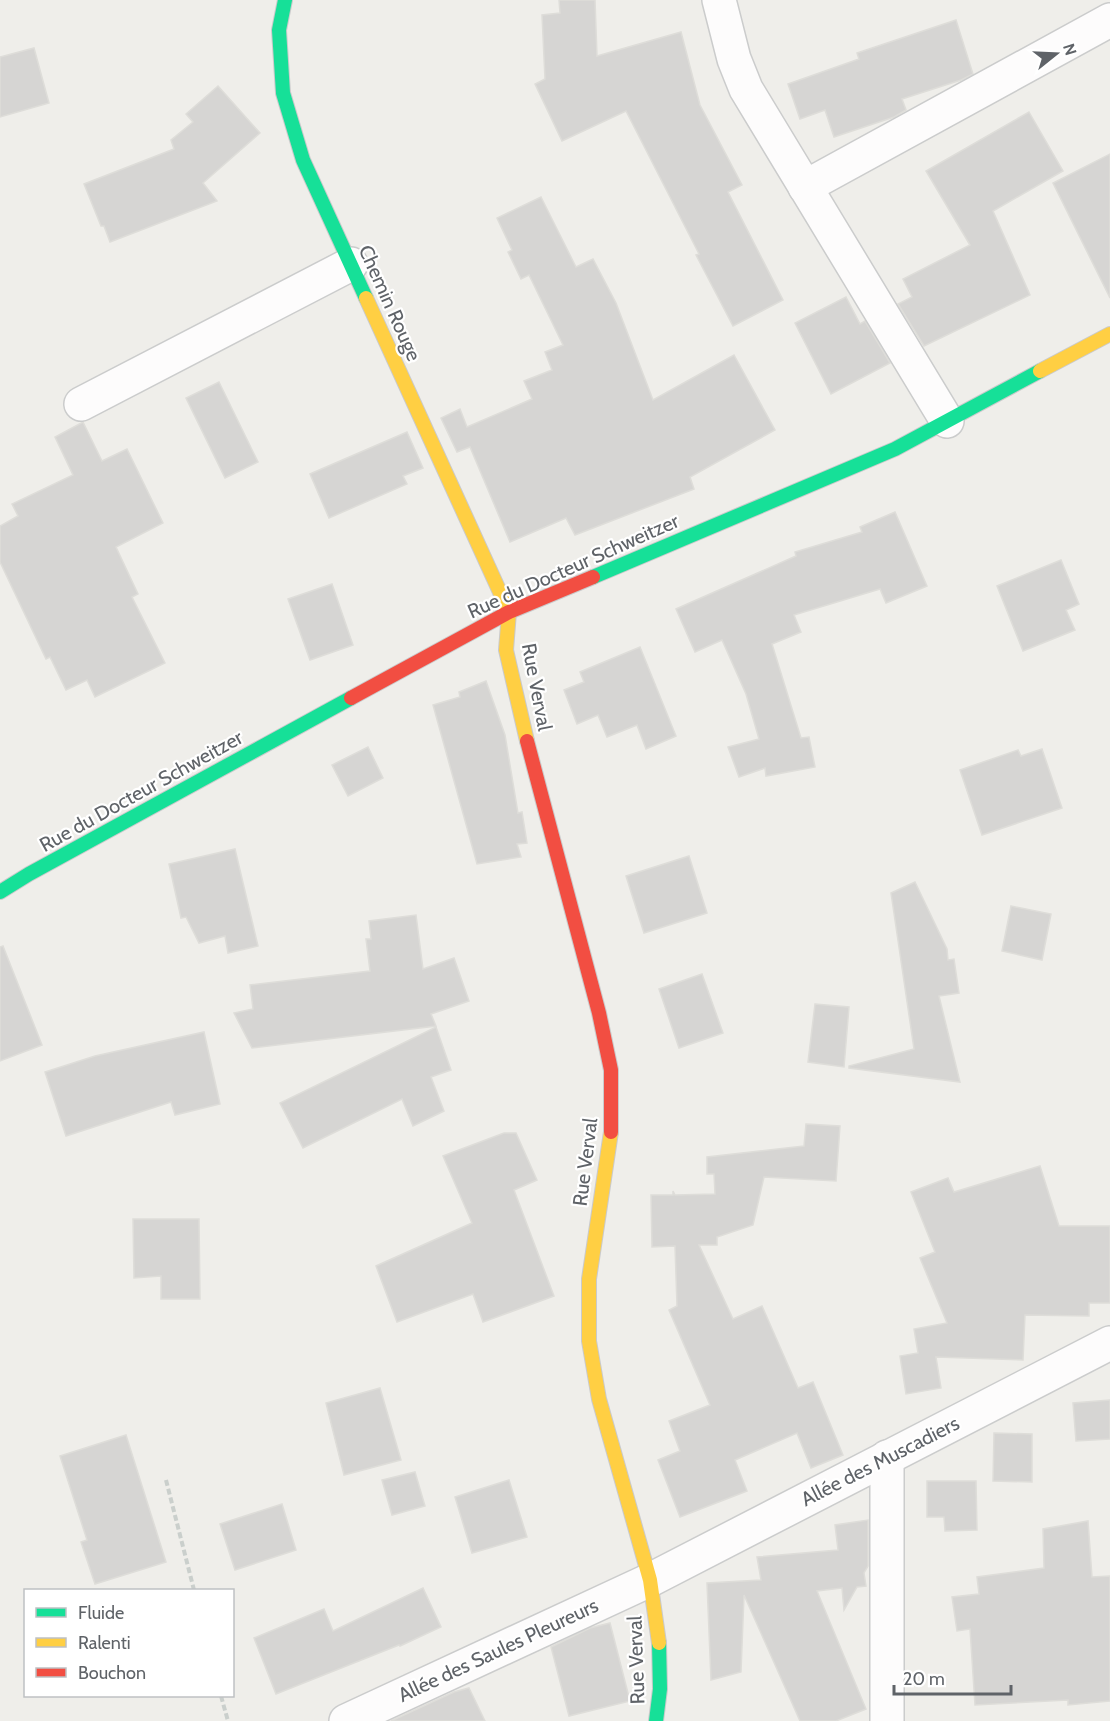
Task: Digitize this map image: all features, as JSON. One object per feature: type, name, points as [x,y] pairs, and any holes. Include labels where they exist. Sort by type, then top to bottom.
[{"type":"street","name":"Chemin Rouge","points":[[285,0],[279,30],[283,93],[303,160],[509,612]]},
{"type":"street","points":[[719,0],[739,74],[947,421]]},
{"type":"street","points":[[805,187],[1110,20]]},
{"type":"street","points":[[81,404],[351,264]]},
{"type":"street","name":"Rue du Docteur Schweitzer","points":[[0,892],[509,612],[895,448],[1110,334]]},
{"type":"street","name":"Rue Verval","points":[[509,612],[506,650],[513,686],[599,1013],[611,1070],[611,1130],[589,1279],[589,1341],[599,1399],[650,1580],[659,1634],[660,1689],[656,1721]]},
{"type":"street","name":"Allée des Muscadiers","points":[[650,1580],[1110,1343]]},
{"type":"street","points":[[887,1457],[887,1721]]},
{"type":"street","name":"Allée des Saules Pleureurs","points":[[346,1721],[650,1580]]},
{"type":"path","points":[[166,1480],[194,1589]]},
{"type":"path","points":[[222,1697],[228,1721]]},
{"type":"building","points":[[559,0],[595,0],[597,56],[681,32],[700,105],[742,185],[728,192],[783,300],[733,326],[626,111],[562,141],[535,84],[545,79],[542,15],[560,13]]},
{"type":"building","points":[[956,20],[973,74],[902,99],[906,110],[894,117],[834,137],[825,110],[800,119],[788,84],[859,59],[857,53]]},
{"type":"building","points":[[34,48],[49,103],[0,117],[0,57]]},
{"type":"building","points":[[218,86],[260,133],[203,183],[217,201],[110,242],[84,184],[174,149],[171,140],[193,122],[186,114]]},
{"type":"building","points":[[1029,112],[1063,171],[993,211],[1030,295],[924,346],[898,304],[912,297],[903,279],[970,245],[926,171]]},
{"type":"building","points":[[1110,154],[1110,298],[1053,183]]},
{"type":"building","points":[[541,197],[576,267],[593,259],[616,303],[653,400],[734,355],[775,430],[690,477],[694,489],[575,535],[566,518],[510,542],[470,447],[457,452],[441,418],[460,409],[467,427],[532,399],[524,381],[552,370],[545,352],[563,345],[529,275],[521,279],[508,252],[512,250],[497,218]]},
{"type":"building","points":[[846,297],[860,324],[865,321],[890,363],[831,394],[795,323]]},
{"type":"building","points":[[219,382],[258,462],[225,478],[186,398]]},
{"type":"building","points":[[83,422],[102,461],[127,449],[163,523],[116,547],[138,594],[132,597],[165,663],[95,697],[87,680],[66,690],[50,657],[46,659],[0,562],[0,526],[18,516],[12,504],[73,475],[55,437]]},
{"type":"building","points":[[407,432],[423,468],[403,476],[407,484],[329,518],[310,474]]},
{"type":"building","points":[[895,512],[927,586],[886,603],[880,589],[794,615],[801,632],[772,644],[801,738],[809,737],[815,767],[766,776],[765,768],[739,777],[728,747],[759,739],[746,694],[722,640],[695,652],[676,609],[796,556],[795,552],[862,532],[860,527]]},
{"type":"building","points":[[1061,560],[1079,604],[1066,610],[1075,630],[1023,651],[997,586]]},
{"type":"building","points":[[332,584],[353,645],[310,660],[288,599]]},
{"type":"building","points":[[640,647],[676,736],[646,749],[637,725],[607,737],[598,715],[577,724],[564,690],[584,682],[580,672]]},
{"type":"building","points":[[486,681],[505,735],[518,813],[522,812],[527,843],[517,844],[521,857],[477,864],[433,705],[460,697],[459,692]]},
{"type":"building","points":[[368,747],[383,778],[348,796],[332,765]]},
{"type":"building","points":[[1042,749],[1062,808],[982,835],[960,770],[1018,750],[1021,756]]},
{"type":"building","points":[[235,849],[258,946],[228,953],[225,936],[199,943],[186,917],[181,918],[169,864]]},
{"type":"building","points":[[689,856],[707,913],[644,933],[626,876]]},
{"type":"building","points":[[915,882],[947,949],[948,960],[954,959],[959,993],[939,996],[960,1082],[849,1068],[849,1066],[914,1049],[891,893]]},
{"type":"building","points":[[1011,906],[1051,914],[1042,960],[1002,951]]},
{"type":"building","points":[[416,915],[423,969],[454,958],[469,1001],[431,1014],[436,1026],[252,1048],[234,1013],[253,1009],[250,985],[370,971],[366,939],[371,939],[369,921]]},
{"type":"building","points":[[3,946],[42,1045],[0,1061],[0,947]]},
{"type":"building","points":[[702,974],[723,1033],[679,1048],[659,989]]},
{"type":"building","points":[[815,1004],[849,1007],[844,1067],[808,1062]]},
{"type":"building","points":[[436,1027],[451,1070],[431,1077],[444,1111],[413,1126],[402,1099],[303,1148],[280,1103]]},
{"type":"building","points":[[204,1032],[220,1104],[175,1115],[171,1102],[66,1136],[45,1072],[95,1056]]},
{"type":"building","points":[[806,1124],[840,1126],[836,1181],[764,1177],[753,1225],[717,1237],[717,1245],[699,1245],[733,1319],[762,1306],[798,1388],[813,1382],[843,1455],[811,1468],[797,1433],[735,1460],[747,1491],[680,1517],[658,1460],[680,1451],[669,1421],[710,1405],[669,1310],[677,1306],[675,1246],[652,1247],[651,1195],[673,1195],[673,1191],[675,1195],[715,1194],[714,1174],[707,1174],[707,1157],[804,1146]]},
{"type":"building","points":[[504,1133],[516,1133],[537,1180],[514,1190],[554,1296],[483,1322],[473,1294],[397,1322],[376,1266],[472,1223],[443,1156]]},
{"type":"building","points":[[1040,1166],[1059,1226],[1110,1226],[1110,1303],[1089,1303],[1089,1316],[1025,1315],[1023,1360],[936,1357],[941,1388],[906,1394],[900,1356],[918,1353],[914,1329],[947,1323],[920,1258],[935,1252],[911,1192],[948,1178],[954,1192]]},
{"type":"building","points":[[133,1219],[199,1219],[200,1299],[161,1299],[161,1276],[134,1278]]},
{"type":"building","points":[[380,1388],[401,1460],[344,1475],[326,1403]]},
{"type":"building","points":[[1110,1400],[1110,1439],[1076,1441],[1073,1403]]},
{"type":"building","points":[[994,1433],[1032,1434],[1032,1482],[993,1481]]},
{"type":"building","points":[[126,1435],[166,1562],[95,1584],[81,1542],[87,1540],[60,1456]]},
{"type":"building","points":[[415,1472],[425,1506],[392,1515],[382,1480]]},
{"type":"building","points":[[509,1480],[527,1537],[472,1553],[455,1497]]},
{"type":"building","points":[[927,1481],[976,1481],[977,1530],[945,1531],[944,1517],[927,1517]]},
{"type":"building","points":[[282,1504],[296,1550],[235,1570],[220,1524]]},
{"type":"building","points":[[868,1520],[868,1566],[864,1573],[866,1586],[857,1587],[844,1610],[842,1588],[817,1591],[866,1709],[836,1721],[800,1721],[744,1595],[741,1672],[711,1680],[707,1583],[761,1580],[757,1557],[838,1550],[835,1525]]},
{"type":"building","points":[[1088,1521],[1092,1577],[1110,1576],[1110,1701],[1068,1705],[1068,1700],[975,1705],[970,1629],[957,1631],[952,1597],[979,1594],[977,1577],[1044,1568],[1043,1529]]},
{"type":"building","points":[[423,1588],[441,1627],[400,1646],[276,1694],[254,1638],[324,1609],[333,1631]]},
{"type":"building","points":[[610,1623],[630,1701],[569,1716],[551,1647],[590,1628]]},
{"type":"building","points":[[469,1688],[485,1721],[391,1721],[454,1692]]},
{"type":"traffic: fast","points":[[285,0],[279,30],[283,93],[303,160],[366,298]]},
{"type":"traffic: fast","points":[[593,577],[895,449],[1040,371]]},
{"type":"traffic: fast","points":[[0,892],[351,698]]},
{"type":"traffic: fast","points":[[656,1721],[660,1689],[659,1643]]},
{"type":"traffic: slow","points":[[366,298],[509,612],[506,650],[527,741]]},
{"type":"traffic: slow","points":[[1040,371],[1110,334]]},
{"type":"traffic: slow","points":[[611,1132],[589,1279],[589,1341],[599,1399],[650,1580],[659,1643]]},
{"type":"traffic: jam","points":[[351,698],[509,612],[593,577]]},
{"type":"traffic: jam","points":[[527,741],[599,1013],[611,1070],[611,1132]]}]
